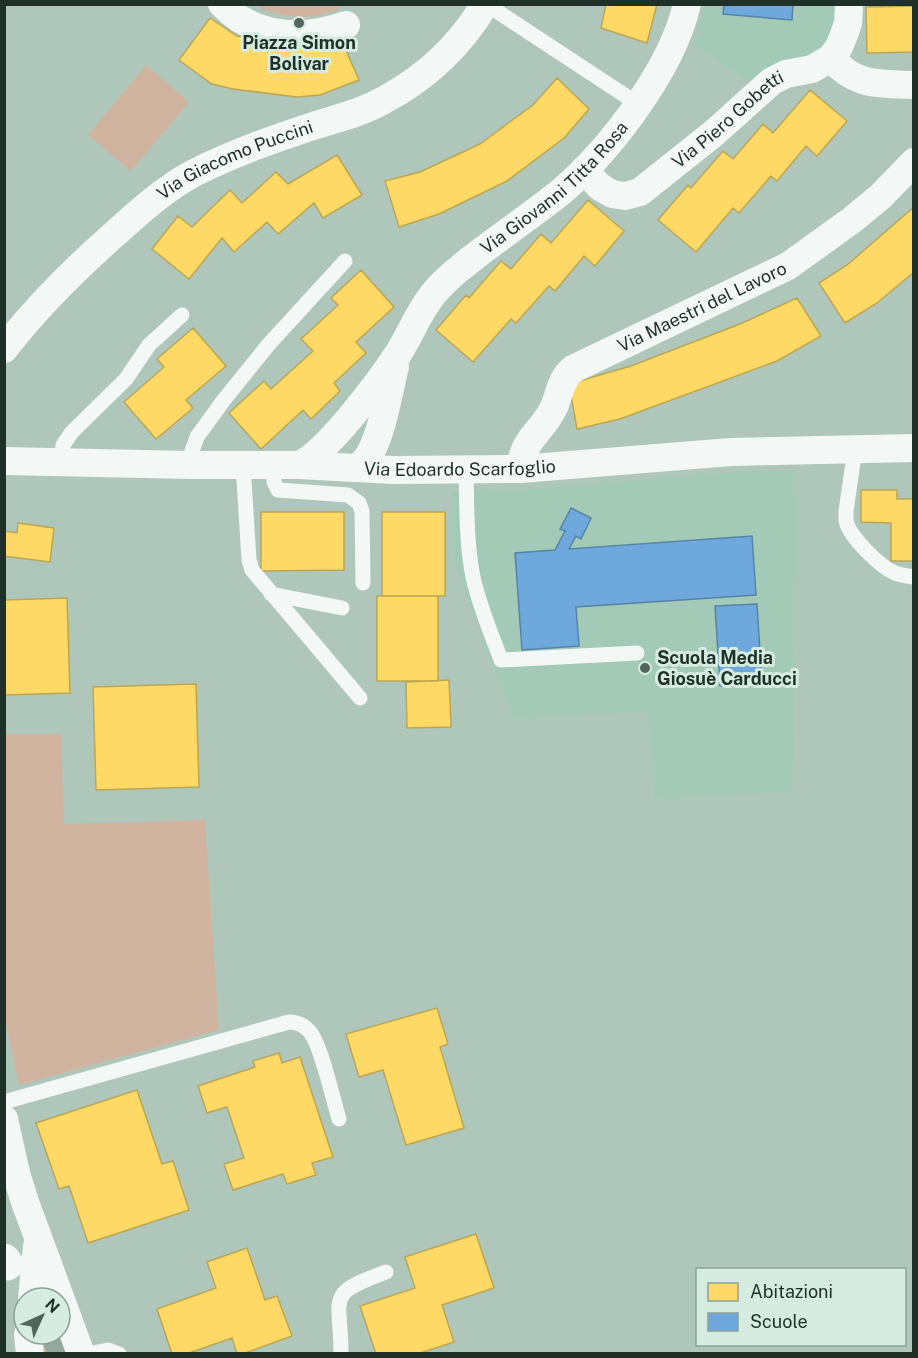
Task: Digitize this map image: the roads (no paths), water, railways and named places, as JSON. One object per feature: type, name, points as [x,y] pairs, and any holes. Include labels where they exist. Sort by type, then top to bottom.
[{"type":"street","points":[[222,4],[241,20],[276,33],[295,36],[314,34],[346,25]]},
{"type":"street","name":"Via Giacomo Puccini","points":[[4,349],[63,281],[120,228],[168,189],[236,153],[361,111],[391,96],[426,74],[445,58],[458,44],[485,4]]},
{"type":"street","name":"Via Giovanni Titta Rosa","points":[[286,465],[317,454],[344,424],[399,353],[427,302],[443,283],[552,200],[584,171],[609,143],[638,104],[673,46],[687,4]]},
{"type":"street","points":[[849,4],[848,23],[839,47],[831,58],[839,68],[856,79],[881,84],[914,85]]},
{"type":"street","name":"Via Piero Gobetti","points":[[584,171],[600,187],[612,194],[624,196],[635,194],[714,133],[772,81],[786,74],[812,69],[831,58]]},
{"type":"street","name":"Via Maestri del Lavoro","points":[[520,469],[524,448],[553,408],[561,384],[573,369],[788,266],[852,220],[881,196],[914,162]]},
{"type":"street","name":"Via Giovanni Titta Rosa","points":[[344,424],[337,436],[332,453],[334,461],[348,468],[359,467],[370,455],[378,435],[399,353]]},
{"type":"street","name":"Via Giovanni Titta Rosa","points":[[378,435],[381,458],[393,470]]},
{"type":"street","name":"Via Edoardo Scarfoglio","points":[[4,461],[466,470],[520,469],[730,452],[914,448]]},
{"type":"street","points":[[4,1119],[16,1173],[81,1353]]},
{"type":"street","points":[[34,1286],[38,1238]]},
{"type":"lane","points":[[485,4],[638,104]]},
{"type":"lane","points":[[190,465],[192,451],[198,437],[223,401],[269,344],[345,261]]},
{"type":"lane","points":[[62,462],[63,445],[72,432],[126,379],[148,345],[182,315]]},
{"type":"lane","points":[[855,449],[846,511],[846,521],[850,530],[884,567],[895,573],[914,577]]},
{"type":"lane","points":[[243,465],[249,560],[252,570],[360,698]]},
{"type":"lane","points":[[286,465],[274,482],[279,490],[348,495],[359,503],[362,511],[363,583]]},
{"type":"lane","points":[[466,470],[468,542],[473,577],[501,660],[637,653]]},
{"type":"lane","points":[[271,594],[342,608]]},
{"type":"lane","points":[[4,1102],[295,1022],[306,1028],[316,1041],[339,1119]]},
{"type":"lane","points":[[341,1353],[338,1307],[343,1292],[357,1282],[386,1272]]},
{"type":"lane","points":[[88,1353],[100,1350],[119,1353]]},
{"type":"tunnel","points":[[63,1346],[67,1354]]},
{"type":"place","name":"Piazza Simon Bolivar","points":[[299,23]]},
{"type":"place","name":"Scuola Media Giosuè Carducci","points":[[645,668]]}]
